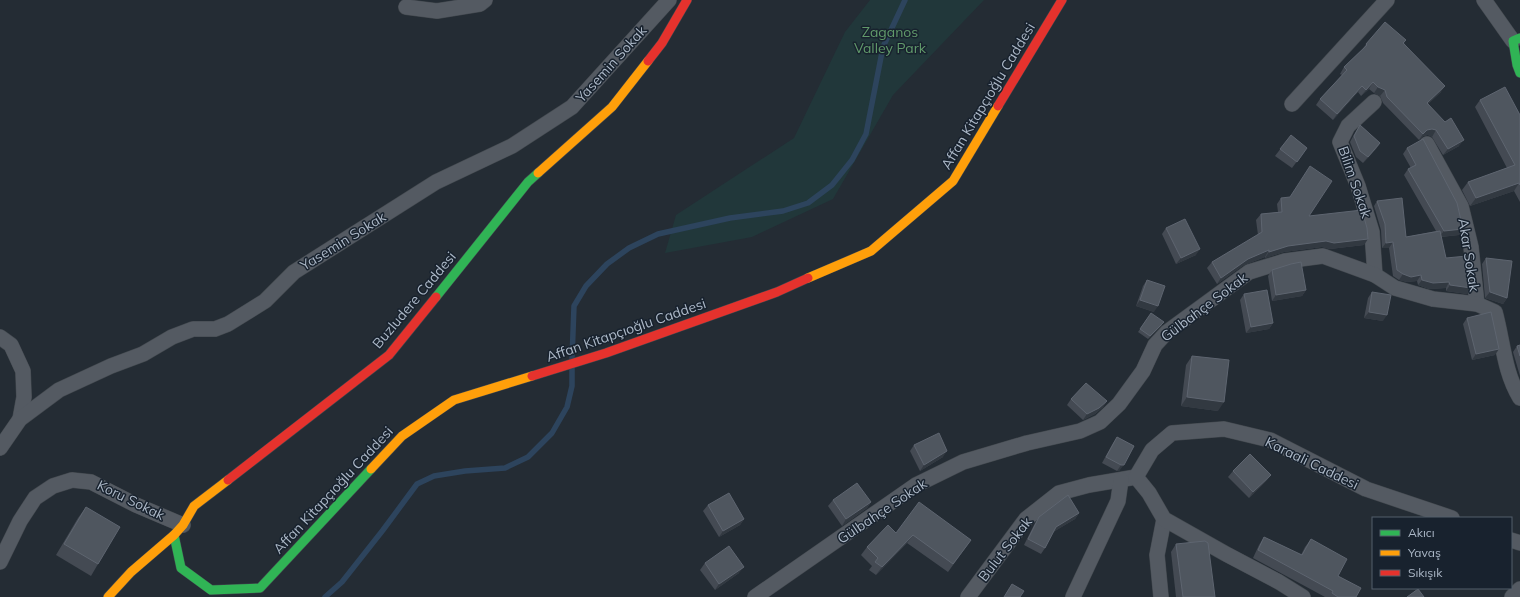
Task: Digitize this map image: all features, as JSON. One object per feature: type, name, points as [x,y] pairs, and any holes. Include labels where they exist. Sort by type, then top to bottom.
[{"type":"street","points":[[406,7],[437,11],[480,4],[485,0]]},
{"type":"street","name":"Yasemin Sokak","points":[[0,448],[20,419],[59,390],[111,366],[142,354],[172,337],[193,329],[215,329],[228,324],[265,301],[294,272],[436,182],[512,146],[572,107],[669,0]]},
{"type":"street","name":"Buzludere Caddesi","points":[[108,597],[131,572],[178,530],[194,506],[389,354],[528,182],[612,107],[662,43],[687,0]]},
{"type":"street","name":"Affan Kitapçıoğlu Caddesi","points":[[178,530],[181,568],[211,590],[260,588],[402,436],[454,400],[606,353],[777,292],[871,251],[953,180],[1062,0]]},
{"type":"street","points":[[1292,104],[1387,0]]},
{"type":"street","points":[[1484,0],[1517,39],[1517,65],[1520,74]]},
{"type":"street","name":"Bilim Sokak","points":[[1374,102],[1348,126],[1340,142],[1358,186],[1372,232],[1375,275]]},
{"type":"street","name":"Akar Sokak","points":[[1427,144],[1460,206],[1471,247],[1477,304]]},
{"type":"street","name":"Gülbahçe Sokak","points":[[755,597],[916,485],[963,462],[1026,443],[1080,431],[1100,422],[1119,404],[1142,371],[1155,345],[1167,332],[1250,272],[1285,261],[1323,256],[1375,275],[1395,288],[1401,290],[1434,299],[1477,304],[1495,312],[1501,332],[1504,361],[1520,398]]},
{"type":"street","points":[[0,337],[11,345],[23,371],[24,397],[20,419]]},
{"type":"street","name":"Karaali Caddesi","points":[[1136,477],[1152,450],[1172,433],[1224,429],[1270,440],[1366,489],[1449,517]]},
{"type":"street","points":[[1136,477],[1149,493],[1164,519],[1279,582],[1303,597]]},
{"type":"street","name":"Bulut Sokak","points":[[968,597],[1026,519],[1059,493],[1089,485],[1136,477]]},
{"type":"street","name":"Koru Sokak","points":[[0,562],[20,521],[35,498],[53,486],[72,480],[91,482],[136,505],[178,530]]},
{"type":"street","points":[[1073,597],[1118,501],[1121,480]]},
{"type":"street","points":[[1161,597],[1157,555],[1164,519]]},
{"type":"street","points":[[1512,597],[1520,589]]},
{"type":"green space","name":"Zaganos Valley Park","points":[[870,0],[984,0],[893,95],[833,199],[752,237],[665,253],[676,215],[794,138],[845,32]]},
{"type":"building","points":[[1385,22],[1406,40],[1403,43],[1445,86],[1427,103],[1445,122],[1451,118],[1464,140],[1448,149],[1436,130],[1427,130],[1423,134],[1387,97],[1385,90],[1378,87],[1373,82],[1366,90],[1362,86],[1337,114],[1320,99],[1347,70],[1344,67],[1367,45],[1366,44]]},
{"type":"building","points":[[1505,87],[1520,115],[1520,185],[1519,183],[1476,198],[1468,182],[1515,165],[1480,100]]},
{"type":"building","points":[[1360,125],[1380,143],[1368,157],[1360,151],[1354,136]]},
{"type":"building","points":[[1291,135],[1307,148],[1297,162],[1280,149]]},
{"type":"building","points":[[1423,139],[1457,203],[1463,229],[1444,231],[1408,169],[1416,165],[1407,148]]},
{"type":"building","points":[[1310,166],[1332,181],[1309,216],[1362,210],[1367,228],[1368,239],[1334,243],[1326,241],[1288,246],[1269,252],[1269,250],[1248,259],[1221,278],[1212,262],[1262,232],[1261,214],[1282,212],[1281,198],[1290,197]]},
{"type":"building","points":[[1402,198],[1406,237],[1440,231],[1446,258],[1467,256],[1471,288],[1450,285],[1449,282],[1433,283],[1422,280],[1421,275],[1411,277],[1397,270],[1393,242],[1386,243],[1385,224],[1377,201]]},
{"type":"building","points":[[1185,219],[1200,249],[1181,258],[1166,228]]},
{"type":"building","points":[[1486,258],[1512,261],[1507,298],[1490,292]]},
{"type":"building","points":[[1301,262],[1306,290],[1276,295],[1272,270]]},
{"type":"building","points":[[1147,280],[1165,286],[1158,306],[1140,300]]},
{"type":"building","points":[[1267,290],[1273,323],[1251,327],[1244,294]]},
{"type":"building","points":[[1372,292],[1391,295],[1387,315],[1369,312]]},
{"type":"building","points":[[1491,312],[1499,349],[1476,354],[1467,318]]},
{"type":"building","points":[[1151,313],[1164,322],[1150,336],[1140,329]]},
{"type":"building","points":[[1520,345],[1520,356],[1517,346]]},
{"type":"building","points":[[1192,356],[1229,360],[1224,402],[1187,397]]},
{"type":"building","points":[[1086,383],[1107,401],[1099,408],[1087,414],[1071,399]]},
{"type":"building","points":[[939,433],[947,451],[924,465],[914,445]]},
{"type":"building","points":[[1117,437],[1134,446],[1124,465],[1121,465],[1106,457]]},
{"type":"building","points":[[1250,454],[1271,475],[1253,492],[1233,471]]},
{"type":"building","points":[[857,483],[871,502],[846,519],[833,500]]},
{"type":"building","points":[[729,493],[744,519],[723,531],[708,505]]},
{"type":"building","points":[[1068,495],[1079,513],[1056,527],[1045,548],[1028,539],[1039,517]]},
{"type":"building","points":[[919,502],[971,540],[953,564],[913,535],[882,567],[875,562],[878,558],[867,547],[888,525],[896,533]]},
{"type":"building","points":[[86,507],[120,527],[98,564],[64,544]]},
{"type":"building","points":[[1264,537],[1302,555],[1311,539],[1347,559],[1338,576],[1361,588],[1356,597],[1338,597],[1332,593],[1333,591],[1258,550]]},
{"type":"building","points":[[1205,541],[1208,543],[1215,597],[1183,597],[1176,544]]},
{"type":"building","points":[[729,546],[744,567],[719,584],[705,563]]},
{"type":"building","points":[[1012,584],[1024,591],[1020,597],[1004,597]]},
{"type":"building","points":[[1418,589],[1424,597],[1407,597]]},
{"type":"waterway","points":[[572,359],[574,306],[586,286],[607,264],[629,248],[658,234],[730,218],[783,211],[808,203],[832,185],[852,160],[866,134],[883,47],[905,0]]},
{"type":"waterway","points":[[325,597],[342,582],[417,484],[434,476],[465,471],[505,468],[528,457],[552,433],[567,407],[572,386],[572,368]]},
{"type":"traffic: fast","points":[[1520,38],[1513,41],[1517,65],[1520,73]]},
{"type":"traffic: fast","points":[[436,297],[528,182],[538,173]]},
{"type":"traffic: fast","points":[[174,535],[181,568],[211,590],[260,588],[371,469]]},
{"type":"traffic: slow","points":[[538,173],[612,107],[648,61]]},
{"type":"traffic: slow","points":[[808,278],[871,251],[953,181],[998,106]]},
{"type":"traffic: slow","points":[[371,469],[402,436],[454,400],[532,376]]},
{"type":"traffic: slow","points":[[108,597],[131,572],[174,535],[183,525],[194,506],[228,480]]},
{"type":"traffic: jam","points":[[648,61],[662,43],[687,0]]},
{"type":"traffic: jam","points":[[998,106],[1062,0]]},
{"type":"traffic: jam","points":[[532,376],[606,353],[777,292],[808,278]]},
{"type":"traffic: jam","points":[[228,480],[389,355],[436,297]]}]
